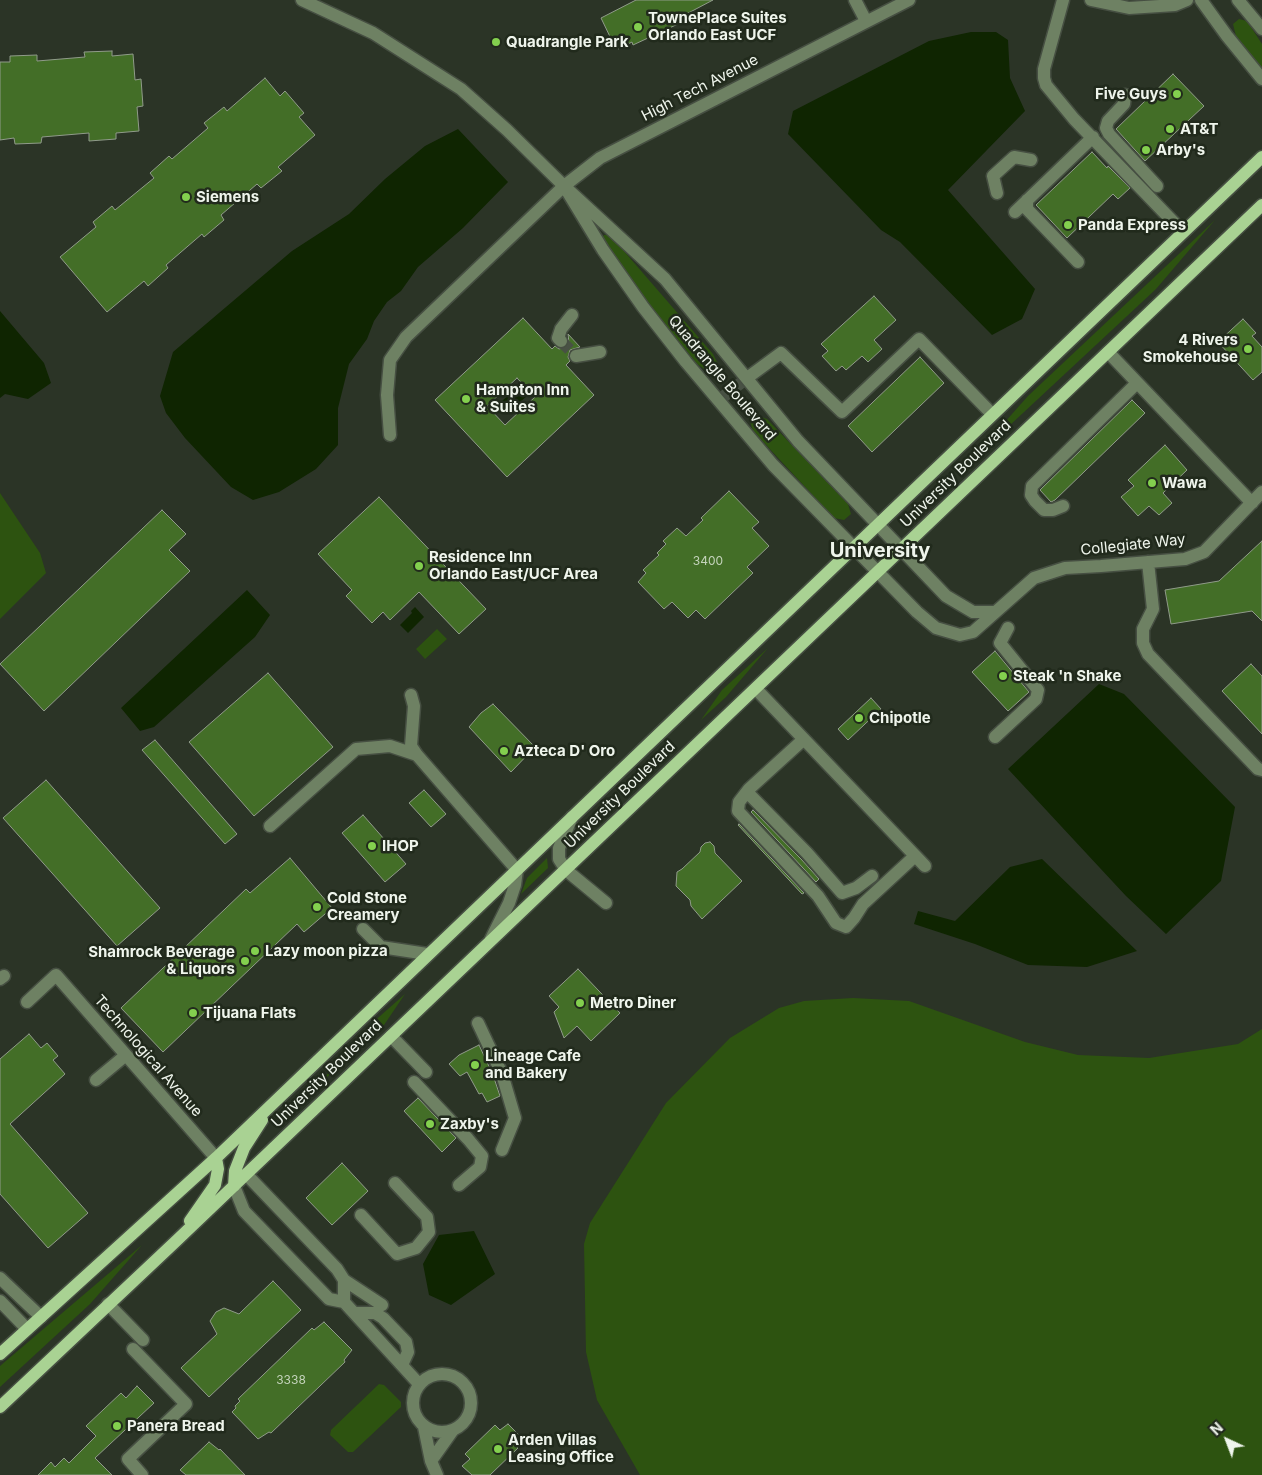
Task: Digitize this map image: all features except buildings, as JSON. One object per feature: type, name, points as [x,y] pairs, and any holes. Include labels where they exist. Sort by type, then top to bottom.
[{"type":"main road","name":"University Boulevard","points":[[0,1354],[216,1158],[427,954],[1262,157]]},
{"type":"main road","name":"University Boulevard","points":[[0,1407],[566,870],[1262,205]]},
{"type":"main road","points":[[234,1186],[235,1171],[244,1148],[271,1104]]},
{"type":"main road","points":[[174,1243],[215,1185],[218,1169],[216,1158]]},
{"type":"street","name":"Quadrangle Boulevard","points":[[302,0],[374,32],[461,89],[507,130],[564,186],[665,279],[798,440],[901,549]]},
{"type":"street","points":[[855,0],[866,21]]},
{"type":"street","name":"High Tech Avenue","points":[[390,435],[386,395],[390,360],[406,337],[564,186],[600,158],[909,0]]},
{"type":"street","points":[[1062,0],[1044,69],[1046,85],[1183,232]]},
{"type":"street","points":[[1091,0],[1129,8],[1175,6],[1187,0]]},
{"type":"street","points":[[1201,0],[1262,79]]},
{"type":"street","points":[[1238,0],[1262,29]]},
{"type":"street","points":[[1126,96],[1124,104],[1108,121],[1106,128],[1109,134],[1157,186]]},
{"type":"street","points":[[1014,212],[1093,137]]},
{"type":"street","points":[[997,193],[993,176],[1014,157],[1032,160]]},
{"type":"street","name":"Quadrangle Boulevard","points":[[564,186],[603,250],[643,307],[686,362],[773,466],[878,572]]},
{"type":"street","points":[[1027,200],[1027,208],[1078,262]]},
{"type":"street","points":[[561,341],[558,338],[561,329],[572,315]]},
{"type":"street","points":[[747,378],[781,353],[842,412],[919,339],[992,414]]},
{"type":"street","points":[[576,356],[600,352]]},
{"type":"street","points":[[1108,352],[1252,503]]},
{"type":"street","points":[[1063,506],[1053,510],[1044,510],[1031,495],[1032,486],[1137,383]]},
{"type":"street","name":"Collegiate Way","points":[[878,572],[917,612],[936,628],[960,635],[973,632],[1034,578],[1057,570],[1185,559],[1204,552],[1262,492]]},
{"type":"street","points":[[901,549],[946,596],[973,612],[995,612]]},
{"type":"street","points":[[1148,562],[1154,609],[1143,629],[1143,643],[1148,654],[1258,769],[1262,770]]},
{"type":"street","points":[[995,738],[1036,699],[1038,690],[1000,643],[1008,628]]},
{"type":"street","points":[[756,689],[925,866]]},
{"type":"street","points":[[411,696],[414,706],[411,746],[517,870],[509,903],[490,942]]},
{"type":"street","points":[[804,739],[747,792],[738,802],[738,811],[818,896],[836,922],[846,927],[863,904],[915,856]]},
{"type":"street","points":[[270,826],[356,750],[390,746],[417,755]]},
{"type":"street","points":[[747,792],[807,853],[842,893],[856,888],[872,876]]},
{"type":"street","points":[[572,817],[559,848],[559,859],[566,870],[606,903]]},
{"type":"street","points":[[363,929],[381,947],[427,954]]},
{"type":"street","name":"Technological Avenue","points":[[27,1002],[56,975],[216,1158]]},
{"type":"street","points":[[478,1023],[502,1074],[515,1118],[502,1150]]},
{"type":"street","points":[[391,1036],[426,1072]]},
{"type":"street","points":[[96,1080],[126,1055]]},
{"type":"street","points":[[414,1082],[482,1156],[480,1166],[460,1185]]},
{"type":"street","points":[[246,1174],[337,1269],[344,1280],[382,1305]]},
{"type":"street","points":[[361,1215],[397,1254],[416,1248],[429,1232],[427,1217],[395,1183]]},
{"type":"street","points":[[234,1186],[244,1211],[329,1299],[344,1302],[419,1384]]},
{"type":"street","points":[[0,1278],[41,1317]]},
{"type":"street","points":[[344,1280],[344,1302]]},
{"type":"street","points":[[0,1301],[27,1329]]},
{"type":"street","points":[[108,1304],[144,1340]]},
{"type":"street","points":[[355,1314],[375,1313],[383,1318],[406,1342],[408,1352],[402,1365]]},
{"type":"street","points":[[133,1350],[186,1404],[128,1460],[142,1475]]},
{"type":"street","points":[[444,1374],[454,1376],[465,1386],[471,1399],[471,1409],[468,1418],[461,1425],[446,1432],[431,1431],[424,1427],[414,1412],[412,1403],[419,1384],[428,1377],[444,1374]]},
{"type":"street","points":[[424,1427],[431,1461],[437,1475]]},
{"type":"street","points":[[431,1461],[453,1430]]},
{"type":"green space","points":[[1239,19],[1247,21],[1262,44],[1262,69],[1236,36],[1233,24]]},
{"type":"green space","points":[[1215,220],[1156,289],[964,468],[1028,396]]},
{"type":"green space","points":[[604,235],[610,235],[713,354],[725,378],[722,381],[697,364],[644,299],[601,239]]},
{"type":"green space","points":[[747,412],[767,419],[848,504],[851,514],[844,520],[834,518],[753,431]]},
{"type":"green space","points":[[0,493],[40,553],[46,573],[0,619]]},
{"type":"green space","points":[[437,629],[447,639],[425,659],[416,649]]},
{"type":"green space","points":[[768,648],[726,697],[701,720],[722,690]]},
{"type":"green space","points":[[547,858],[548,868],[521,894],[527,878]]},
{"type":"green space","points":[[405,994],[382,1028],[316,1087],[371,1024]]},
{"type":"green space","points":[[853,998],[909,1001],[1025,1042],[1078,1055],[1149,1058],[1238,1044],[1262,1029],[1262,1475],[640,1475],[597,1400],[586,1352],[584,1244],[590,1223],[666,1103],[730,1038],[779,1008],[804,1001]]},
{"type":"green space","points":[[142,1245],[90,1304],[0,1387],[0,1366]]},
{"type":"green space","points":[[379,1384],[384,1385],[401,1402],[401,1407],[353,1452],[348,1452],[330,1435],[331,1430]]},
{"type":"shaded area","points":[[971,32],[996,32],[1008,40],[1010,78],[1025,111],[948,190],[1035,289],[1022,319],[992,335],[900,242],[881,230],[788,134],[793,111],[929,41]]},
{"type":"shaded area","points":[[458,129],[508,182],[463,228],[418,267],[401,291],[387,302],[374,321],[367,339],[349,364],[338,408],[338,445],[316,469],[279,492],[253,500],[231,487],[185,438],[166,413],[160,396],[173,352],[292,251],[349,214],[385,179],[425,146]]},
{"type":"shaded area","points":[[0,311],[44,363],[51,383],[28,399],[5,394],[0,398]]},
{"type":"shaded area","points":[[518,386],[527,396],[508,412],[500,403]]},
{"type":"shaded area","points":[[247,590],[270,615],[255,637],[154,727],[140,731],[121,708]]},
{"type":"shaded area","points":[[415,607],[424,617],[408,633],[400,625],[412,613],[411,611]]},
{"type":"shaded area","points":[[1099,684],[1124,694],[1235,807],[1221,881],[1166,934],[1126,896],[1008,769]]},
{"type":"shaded area","points":[[1042,859],[1137,951],[1087,967],[1028,965],[975,944],[914,924],[918,911],[955,921],[1010,867]]},
{"type":"shaded area","points":[[474,1231],[495,1274],[451,1305],[429,1295],[423,1264],[439,1235]]},
{"type":"tunnel","points":[[561,341],[576,356]]},
{"type":"tunnel","points":[[718,401],[747,378]]},
{"type":"place","name":"TownePlace Suites Orlando East UCF","points":[[638,27]]},
{"type":"place","name":"Quadrangle Park","points":[[496,42]]},
{"type":"place","name":"Five Guys","points":[[1177,94]]},
{"type":"place","name":"AT&T","points":[[1170,129]]},
{"type":"place","name":"Arby's","points":[[1146,150]]},
{"type":"place","name":"Siemens","points":[[186,197]]},
{"type":"place","name":"Panda Express","points":[[1068,225]]},
{"type":"place","name":"4 Rivers Smokehouse","points":[[1248,349]]},
{"type":"place","name":"Hampton Inn & Suites","points":[[466,399]]},
{"type":"place","name":"Wawa","points":[[1152,483]]},
{"type":"place","name":"Residence Inn Orlando East/UCF Area","points":[[419,566]]},
{"type":"place","name":"Steak 'n Shake","points":[[1003,676]]},
{"type":"place","name":"Chipotle","points":[[859,718]]},
{"type":"place","name":"Azteca D' Oro","points":[[504,751]]},
{"type":"place","name":"IHOP","points":[[372,846]]},
{"type":"place","name":"Cold Stone Creamery","points":[[317,907]]},
{"type":"place","name":"Lazy moon pizza","points":[[255,951]]},
{"type":"place","name":"Shamrock Beverage & Liquors","points":[[245,961]]},
{"type":"place","name":"Metro Diner","points":[[580,1003]]},
{"type":"place","name":"Tijuana Flats","points":[[193,1013]]},
{"type":"place","name":"Lineage Cafe and Bakery","points":[[475,1065]]},
{"type":"place","name":"Zaxby's","points":[[430,1124]]},
{"type":"place","name":"Panera Bread","points":[[117,1426]]},
{"type":"place","name":"Arden Villas Leasing Office","points":[[498,1449]]},
{"type":"district","name":"University","points":[[880,551]]}]
